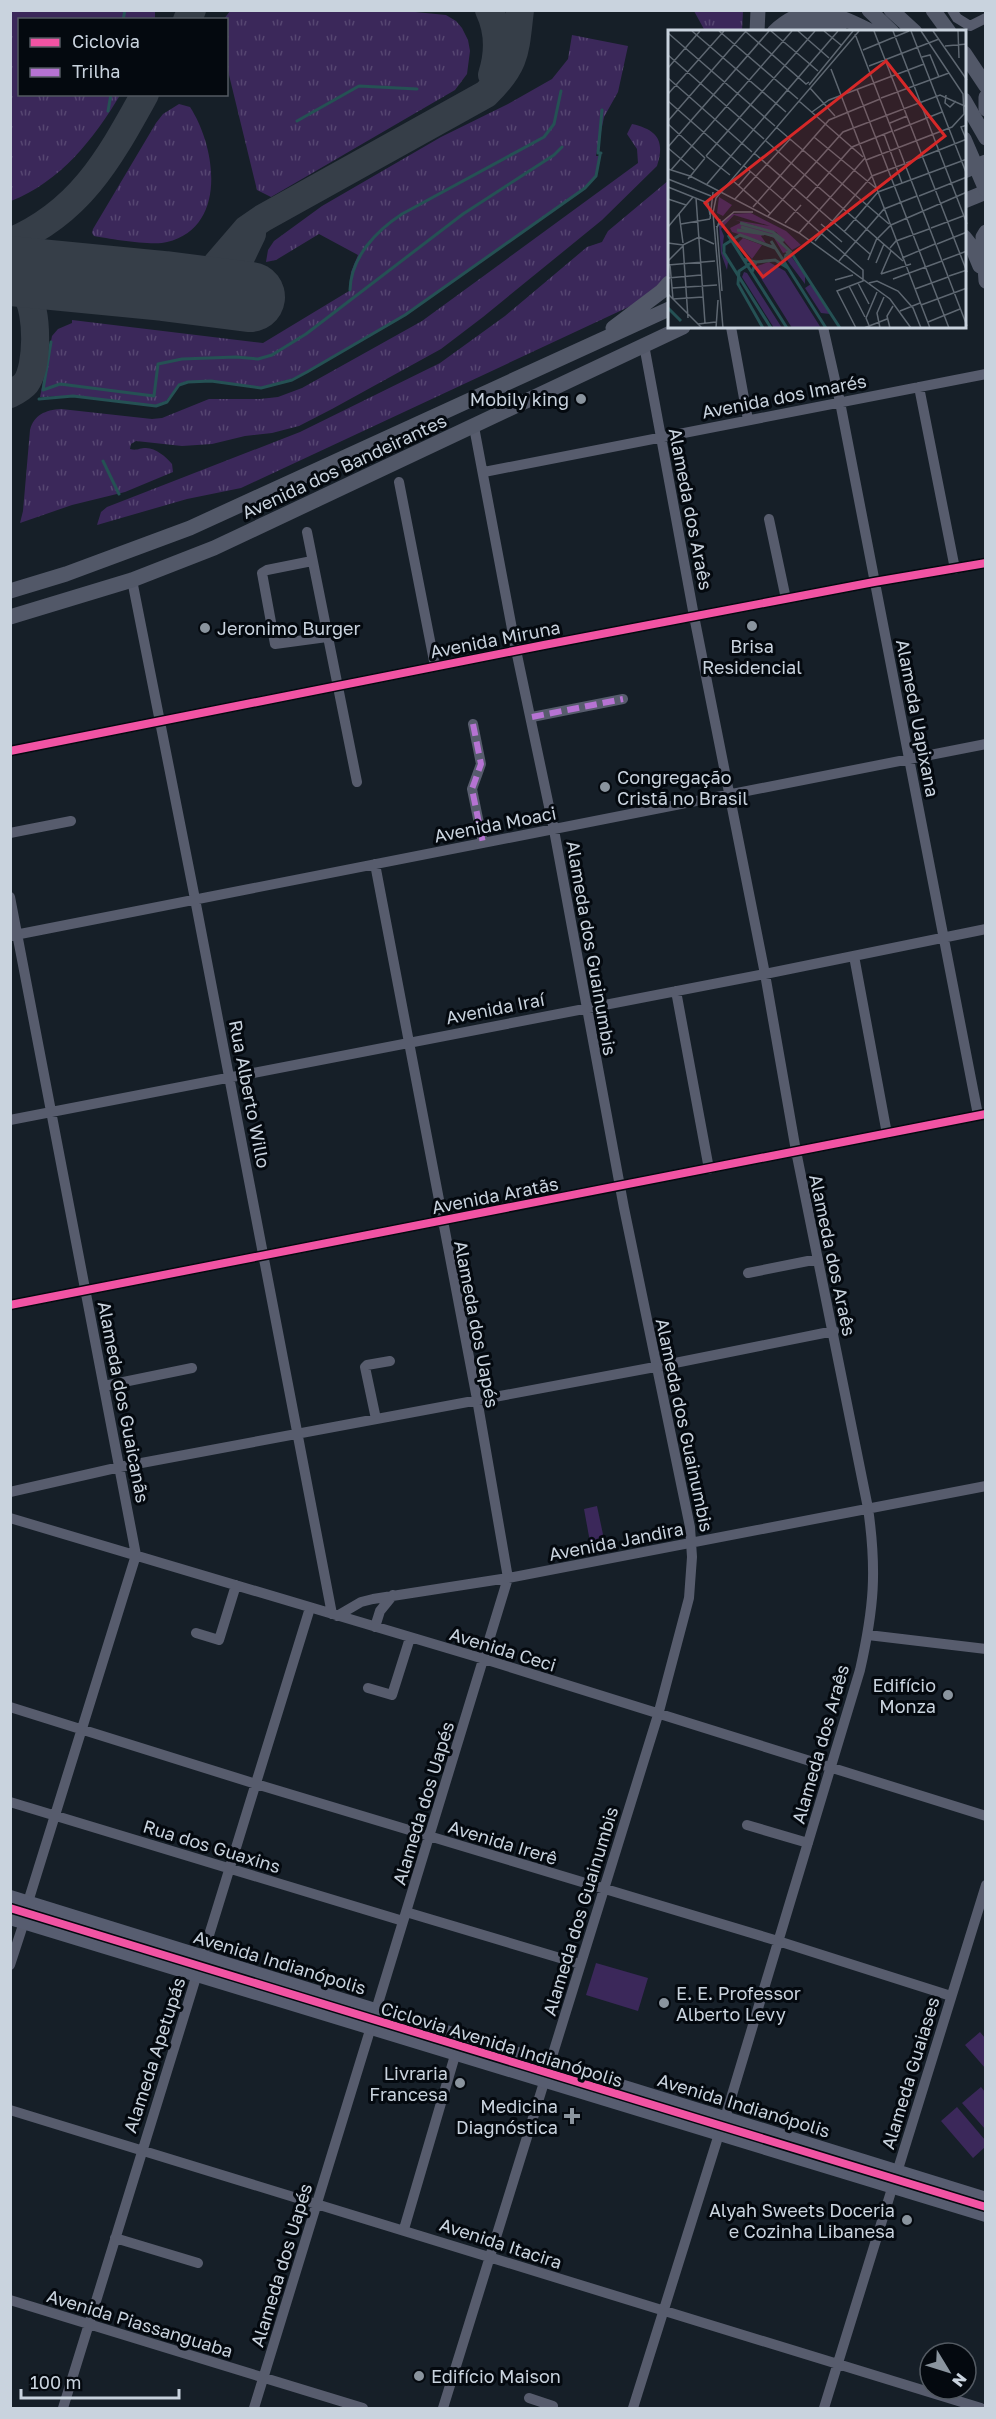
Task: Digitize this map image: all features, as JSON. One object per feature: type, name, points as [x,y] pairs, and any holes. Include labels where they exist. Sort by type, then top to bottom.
[{"type":"highway","points":[[869,10],[890,30]]},
{"type":"highway","points":[[891,10],[913,30]]},
{"type":"highway","points":[[933,10],[948,30]]},
{"type":"highway","points":[[775,30],[785,20],[798,14],[821,11],[844,17],[868,30]]},
{"type":"highway","points":[[775,30],[814,23],[836,30]]},
{"type":"highway","points":[[966,56],[986,86]]},
{"type":"highway","points":[[986,97],[986,109]]},
{"type":"highway","points":[[966,103],[986,138]]},
{"type":"highway","points":[[966,140],[979,136],[986,127]]},
{"type":"highway","points":[[966,146],[986,191],[966,200]]},
{"type":"highway","points":[[966,170],[986,162]]},
{"type":"highway","points":[[985,278],[983,237],[986,232]]},
{"type":"highway","points":[[966,240],[972,247],[985,278]]},
{"type":"highway","points":[[605,337],[620,321],[668,284]]},
{"type":"highway","name":"Avenida dos Bandeirantes","points":[[10,591],[66,574],[190,528],[668,309]]},
{"type":"highway","name":"Avenida dos Bandeirantes","points":[[10,616],[132,580],[214,548],[681,328]]},
{"type":"main road","name":"Avenida Indianópolis","points":[[10,1897],[986,2199]]},
{"type":"main road","name":"Avenida Indianópolis","points":[[17,1920],[196,1976],[456,2052],[986,2216]]},
{"type":"street","points":[[952,10],[957,18],[970,27],[986,18]]},
{"type":"street","points":[[731,328],[748,420]]},
{"type":"street","name":"Alameda Uapixana","points":[[823,328],[840,402],[943,938],[982,1114]]},
{"type":"street","name":"Alameda dos Araês","points":[[644,345],[694,616],[765,974],[796,1151],[868,1508],[874,1583],[868,1635],[832,1768],[724,2118]]},
{"type":"street","name":"Avenida dos Imarés","points":[[484,472],[986,374]]},
{"type":"street","points":[[920,387],[955,569]]},
{"type":"street","name":"Alameda dos Guainumbis","points":[[443,2409],[658,1715],[686,1614],[692,1573],[692,1544],[655,1367],[554,830],[532,717],[516,650],[474,427]]},
{"type":"street","points":[[399,482],[435,666]]},
{"type":"street","points":[[769,519],[786,599]]},
{"type":"street","points":[[307,532],[357,782]]},
{"type":"street","points":[[312,561],[267,570],[262,575],[276,645],[327,637]]},
{"type":"street","name":"Avenida Miruna","points":[[10,751],[516,650],[986,563]]},
{"type":"street","name":"Rua Alberto Willo","points":[[132,580],[334,1615]]},
{"type":"street","points":[[532,717],[623,699]]},
{"type":"street","points":[[473,724],[481,766],[472,789],[483,843]]},
{"type":"street","name":"Avenida Moaci","points":[[15,936],[986,744]]},
{"type":"street","points":[[10,833],[71,821]]},
{"type":"street","name":"Alameda dos Uapés","points":[[375,864],[477,1399],[508,1578],[376,2010]]},
{"type":"street","name":"Alameda dos Guaicanãs","points":[[10,897],[15,936],[52,1111],[136,1555],[28,1902]]},
{"type":"street","name":"Avenida Iraí","points":[[10,1120],[986,929]]},
{"type":"street","points":[[854,956],[888,1134]]},
{"type":"street","points":[[676,990],[708,1169]]},
{"type":"street","name":"Avenida Aratãs","points":[[10,1305],[982,1114]]},
{"type":"street","points":[[748,1273],[818,1259]]},
{"type":"street","points":[[10,1492],[120,1467],[655,1367],[834,1331]]},
{"type":"street","points":[[376,1419],[365,1367],[390,1361]]},
{"type":"street","points":[[104,1386],[192,1368]]},
{"type":"street","name":"Avenida Jandira","points":[[334,1615],[361,1602],[393,1595],[508,1578],[986,1486]]},
{"type":"street","name":"Avenida Ceci","points":[[10,1518],[484,1659],[986,1816]]},
{"type":"street","points":[[196,1633],[219,1640],[236,1585]]},
{"type":"street","points":[[375,1627],[380,1611],[393,1595]]},
{"type":"street","name":"Alameda Apetupás","points":[[63,2409],[310,1608]]},
{"type":"street","points":[[868,1635],[986,1649]]},
{"type":"street","points":[[368,1688],[392,1695],[410,1638]]},
{"type":"street","name":"Avenida Irerê","points":[[10,1707],[951,1996]]},
{"type":"street","name":"Rua dos Guaxins","points":[[10,1802],[230,1869],[580,1964]]},
{"type":"street","points":[[747,1825],[808,1843]]},
{"type":"street","name":"Alameda Guaiases","points":[[824,2409],[986,1885]]},
{"type":"street","points":[[10,1965],[17,1920]]},
{"type":"street","name":"Alameda dos Uapés","points":[[254,2409],[371,2027]]},
{"type":"street","points":[[404,2229],[456,2052]]},
{"type":"street","name":"Avenida Itacira","points":[[10,2110],[404,2229],[663,2312],[981,2409]]},
{"type":"street","points":[[633,2409],[719,2134]]},
{"type":"street","points":[[115,2238],[198,2263]]},
{"type":"street","name":"Avenida Piassanguaba","points":[[10,2300],[363,2409]]},
{"type":"street","points":[[528,2398],[539,2405],[553,2406]]},
{"type":"green space","points":[[11,10],[155,11],[155,18],[18,18],[18,96],[119,96],[87,143],[60,171],[29,193],[11,201]]},
{"type":"green space","points":[[395,10],[446,15],[456,21],[468,40],[470,51],[467,74],[455,90],[271,197],[257,190],[228,70],[228,18],[225,18],[230,11]]},
{"type":"green space","points":[[694,11],[743,11],[742,30],[704,30]]},
{"type":"green space","points":[[572,35],[628,46],[618,92],[604,117],[596,156],[600,156],[595,176],[584,188],[405,315],[307,372],[261,387],[211,381],[187,381],[179,384],[166,401],[156,405],[73,396],[40,397],[52,336],[58,329],[72,323],[72,320],[263,343],[349,291],[351,272],[358,255],[319,234],[276,260],[266,262],[268,250],[274,241],[322,206],[441,137],[552,79],[568,59]]},
{"type":"green space","points":[[179,104],[190,107],[199,124],[210,163],[211,184],[208,203],[200,220],[187,234],[167,242],[131,242],[94,236],[93,229],[156,123],[163,114]]},
{"type":"green space","points":[[632,124],[648,130],[657,138],[660,150],[657,166],[602,220],[441,349],[299,426],[212,444],[182,446],[136,441],[131,444],[130,449],[150,448],[157,451],[172,464],[173,472],[125,492],[72,505],[20,523],[30,430],[34,421],[41,414],[61,409],[152,419],[162,418],[209,399],[278,397],[302,388],[422,321],[638,163],[637,149],[627,134]]},
{"type":"green space","points":[[668,181],[668,275],[635,304],[241,488],[187,499],[97,525],[101,512],[107,507],[300,432],[440,363],[505,316],[587,247],[602,242],[608,231]]},
{"type":"green space","points":[[597,1506],[604,1539],[590,1542],[584,1509]]},
{"type":"green space","points":[[596,1963],[648,1978],[638,2011],[586,1995]]},
{"type":"green space","points":[[980,2032],[985,2038],[985,2068],[965,2045]]},
{"type":"green space","points":[[981,2087],[985,2092],[985,2129],[962,2103]]},
{"type":"green space","points":[[957,2107],[985,2140],[985,2147],[973,2158],[941,2121]]},
{"type":"waterway","points":[[123,18],[125,10]]},
{"type":"waterway","points":[[297,121],[359,86],[417,89]]},
{"type":"waterway","points":[[350,290],[351,278],[360,256],[383,228],[402,214],[544,137],[554,124],[561,91]]},
{"type":"waterway","points":[[108,111],[111,96]]},
{"type":"waterway","points":[[601,153],[598,153],[602,110]]},
{"type":"waterway","points":[[51,342],[43,390],[60,384],[154,396],[158,364],[182,359],[236,357],[258,359],[272,355],[306,334],[463,214],[554,155],[562,147]]},
{"type":"waterway","points":[[39,399],[73,396],[156,406],[167,402],[179,385],[188,382],[211,381],[261,388],[292,380],[405,315],[585,188],[596,176],[600,155]]},
{"type":"waterway","points":[[103,461],[119,494]]},
{"type":"taxiway","points":[[188,18],[192,10]]},
{"type":"taxiway","points":[[489,10],[495,26],[497,42],[492,75]]},
{"type":"taxiway","points":[[164,286],[188,282],[209,273],[247,229],[263,218],[486,94],[504,74],[513,56],[520,10]]},
{"type":"taxiway","points":[[10,242],[35,230],[75,199],[106,161],[144,96]]},
{"type":"taxiway","points":[[235,295],[240,259],[252,234]]},
{"type":"taxiway","points":[[10,280],[27,296],[31,304],[35,327],[33,365],[30,375],[24,385],[10,394]]},
{"type":"runway","points":[[10,271],[250,297]]},
{"type":"marked path","points":[[532,717],[623,699]]},
{"type":"marked path","points":[[473,724],[481,764],[472,789],[483,843]]},
{"type":"cycle path","points":[[10,751],[544,645],[986,563]]},
{"type":"cycle path","points":[[10,1305],[986,1114]]},
{"type":"cycle path","name":"Ciclovia Avenida Indianópolis","points":[[10,1908],[986,2207]]},
{"type":"place","name":"Mobily king","points":[[581,399]]},
{"type":"place","name":"Brisa Residencial","points":[[752,626]]},
{"type":"place","name":"Jeronimo Burger","points":[[205,628]]},
{"type":"place","name":"Congregação Cristã no Brasil","points":[[605,787]]},
{"type":"place","name":"Edifício Monza","points":[[948,1695]]},
{"type":"place","name":"E. E. Professor Alberto Levy","points":[[664,2003]]},
{"type":"place","name":"Livraria Francesa","points":[[460,2083]]},
{"type":"place","name":"Medicina Diagnóstica","points":[[572,2116]]},
{"type":"place","name":"Alyah Sweets Doceria e Cozinha Libanesa","points":[[907,2220]]},
{"type":"place","name":"Edifício Maison","points":[[419,2376]]}]
